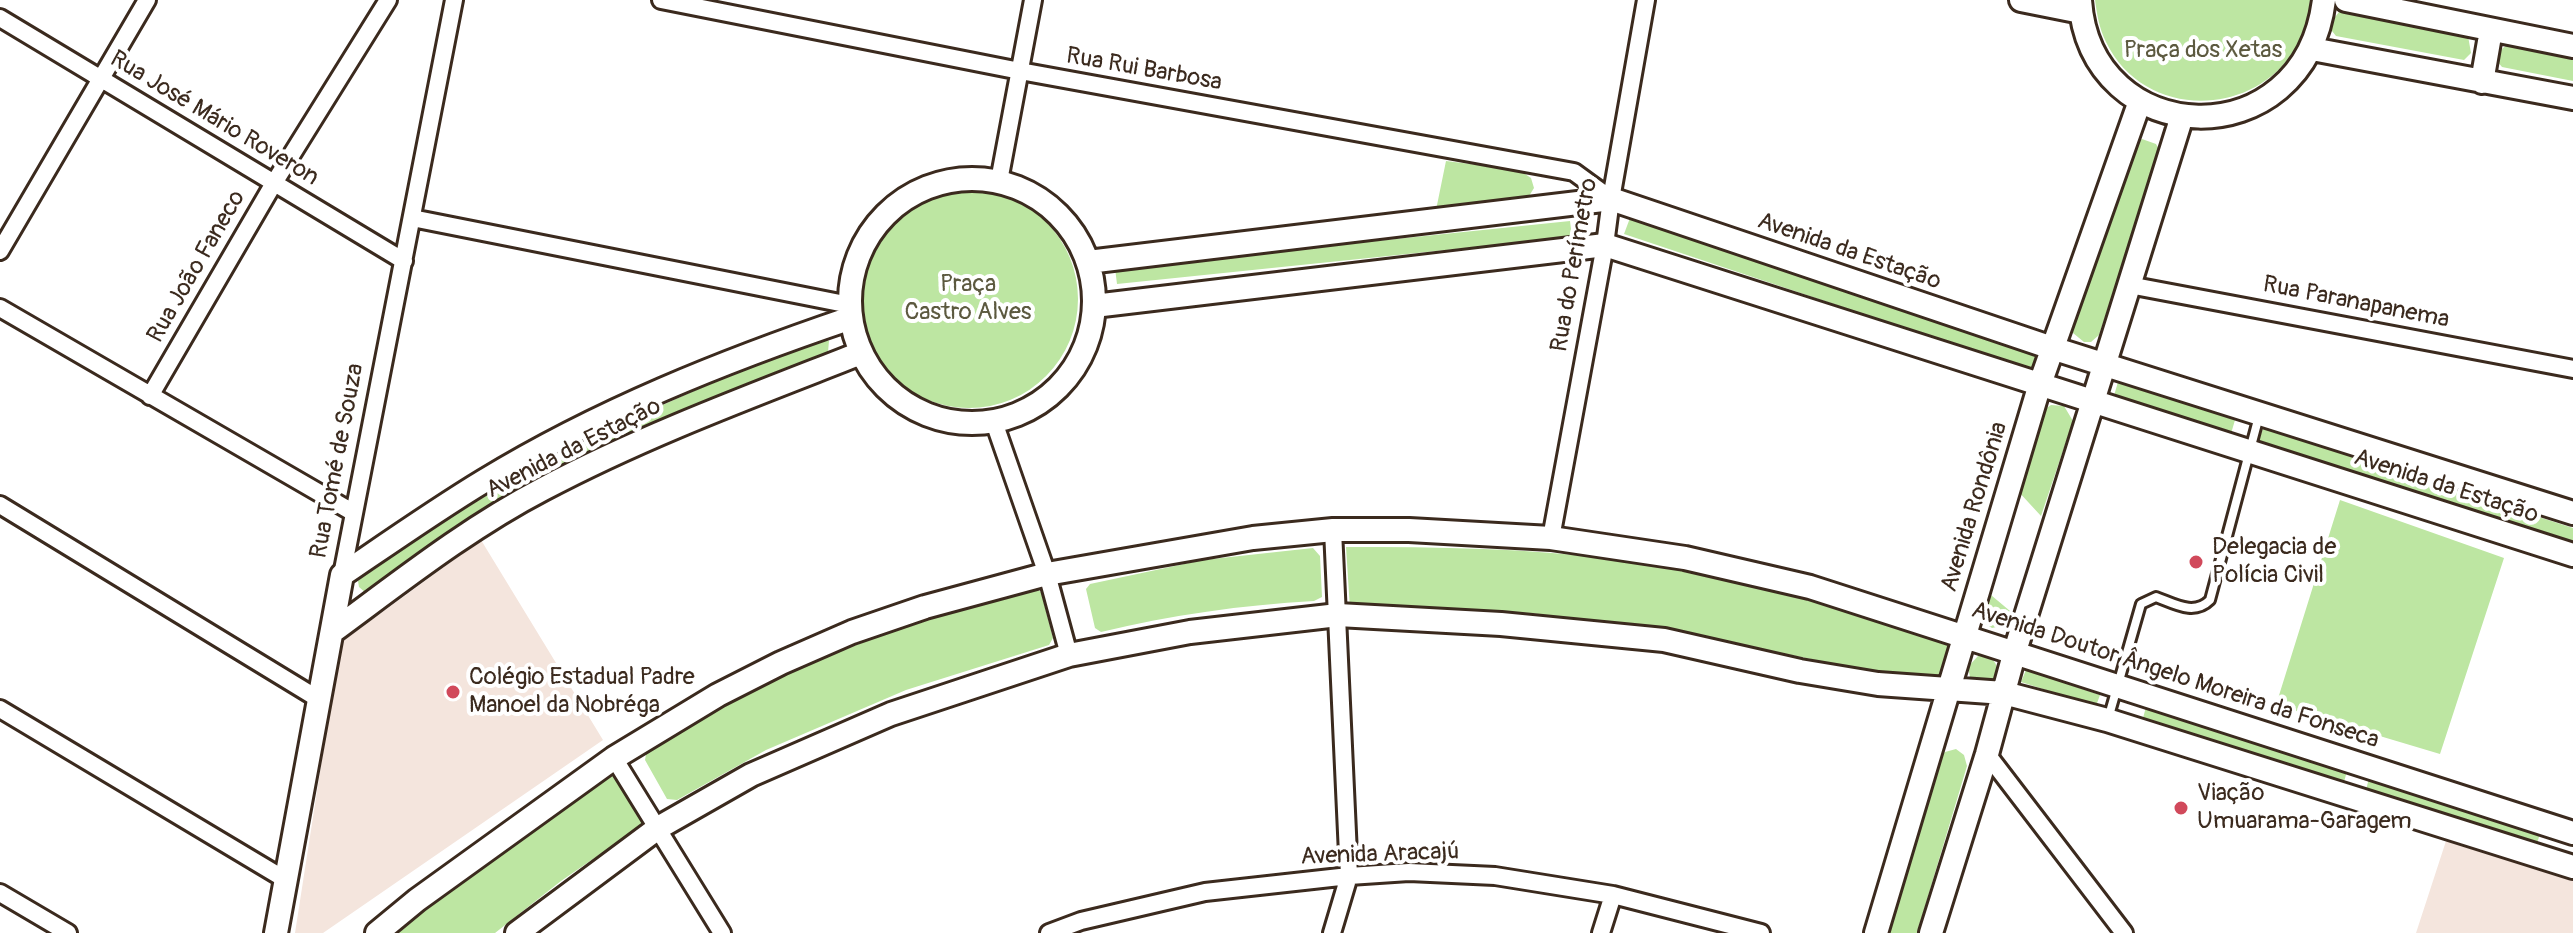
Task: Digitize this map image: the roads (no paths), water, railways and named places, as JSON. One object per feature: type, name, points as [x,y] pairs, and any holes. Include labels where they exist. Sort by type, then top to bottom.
[{"type":"street","points":[[0,251],[147,0]]},
{"type":"street","name":"Rua João Faneco","points":[[150,396],[274,183],[388,0]]},
{"type":"street","name":"Rua Tomé de Souza","points":[[276,933],[454,0]]},
{"type":"street","name":"Rua Rui Barbosa","points":[[661,0],[1020,71],[1574,172],[1611,199]]},
{"type":"street","points":[[999,181],[1033,0]]},
{"type":"street","name":"Rua do Perímetro","points":[[1551,538],[1646,0]]},
{"type":"street","points":[[2021,0],[2080,6],[2086,33],[2101,63],[2122,88],[2140,101],[2182,116],[2227,115],[2248,109],[2285,85],[2312,49],[2321,23],[2324,0]]},
{"type":"street","points":[[2346,0],[2573,46]]},
{"type":"street","name":"Rua José Mário Roveron","points":[[0,18],[404,261]]},
{"type":"street","points":[[2482,82],[2491,30]]},
{"type":"street","points":[[2312,49],[2573,98]]},
{"type":"street","name":"Avenida Rondônia","points":[[1876,933],[2040,384],[2140,101]]},
{"type":"street","points":[[1931,933],[2103,364],[2182,116]]},
{"type":"street","points":[[974,178],[999,181],[1037,197],[1068,225],[1088,262],[1094,306],[1087,340],[1072,372],[1056,390],[1038,405],[1017,416],[967,424],[941,420],[916,410],[894,395],[875,376],[861,353],[850,312],[851,280],[858,256],[869,234],[884,215],[926,187],[950,180],[974,178]]},
{"type":"street","name":"Avenida da Estação","points":[[1088,262],[1611,199],[2052,348],[2573,513]]},
{"type":"street","points":[[412,218],[850,312]]},
{"type":"street","name":"Avenida da Estação","points":[[1094,306],[1605,245],[2573,555]]},
{"type":"street","name":"Rua Paranapanema","points":[[2129,285],[2573,369]]},
{"type":"street","points":[[0,308],[354,513]]},
{"type":"street","name":"Avenida da Estação","points":[[342,575],[485,480],[574,431],[693,376],[850,312]]},
{"type":"street","name":"Avenida da Estação","points":[[332,632],[453,544],[540,490],[648,436],[861,353]]},
{"type":"street","points":[[994,422],[1047,574],[1069,655]]},
{"type":"street","points":[[0,505],[320,700]]},
{"type":"street","points":[[1332,933],[1349,876],[1333,530]]},
{"type":"street","name":"Avenida Doutor Ângelo Moreira da Fonseca","points":[[377,933],[417,900],[614,758],[718,695],[852,632],[925,607],[1047,574],[1253,538],[1333,530],[1409,530],[1551,538],[1685,558],[1810,587],[1964,634],[2573,833]]},
{"type":"street","points":[[517,933],[658,828],[751,775],[891,714],[1069,655],[1190,632],[1338,615],[1501,624],[1664,640],[1878,684],[2004,693],[2107,720],[2571,859]]},
{"type":"street","points":[[0,709],[286,880]]},
{"type":"street","points":[[1987,754],[2124,933]]},
{"type":"street","points":[[614,758],[722,933]]},
{"type":"street","points":[[2352,795],[2361,764]]},
{"type":"street","name":"Avenida Aracajú","points":[[1049,933],[1081,921],[1205,892],[1409,872],[1495,876],[1613,895],[1761,933]]},
{"type":"street","points":[[0,893],[68,933]]},
{"type":"street","points":[[1601,933],[1613,895]]},
{"type":"lane","points":[[2107,720],[2141,604],[2156,597],[2192,610],[2203,607],[2210,600],[2260,413]]},
{"type":"place","name":"Delegacia de Polícia Civil","points":[[2196,562]]},
{"type":"place","name":"Colégio Estadual Padre Manoel da Nobréga","points":[[453,692]]},
{"type":"place","name":"Viação Umuarama-Garagem","points":[[2181,808]]},
{"type":"park label","name":"Praça dos Xetas","points":[[2203,51]]},
{"type":"park label","name":"Praça Castro Alves","points":[[968,299]]}]
